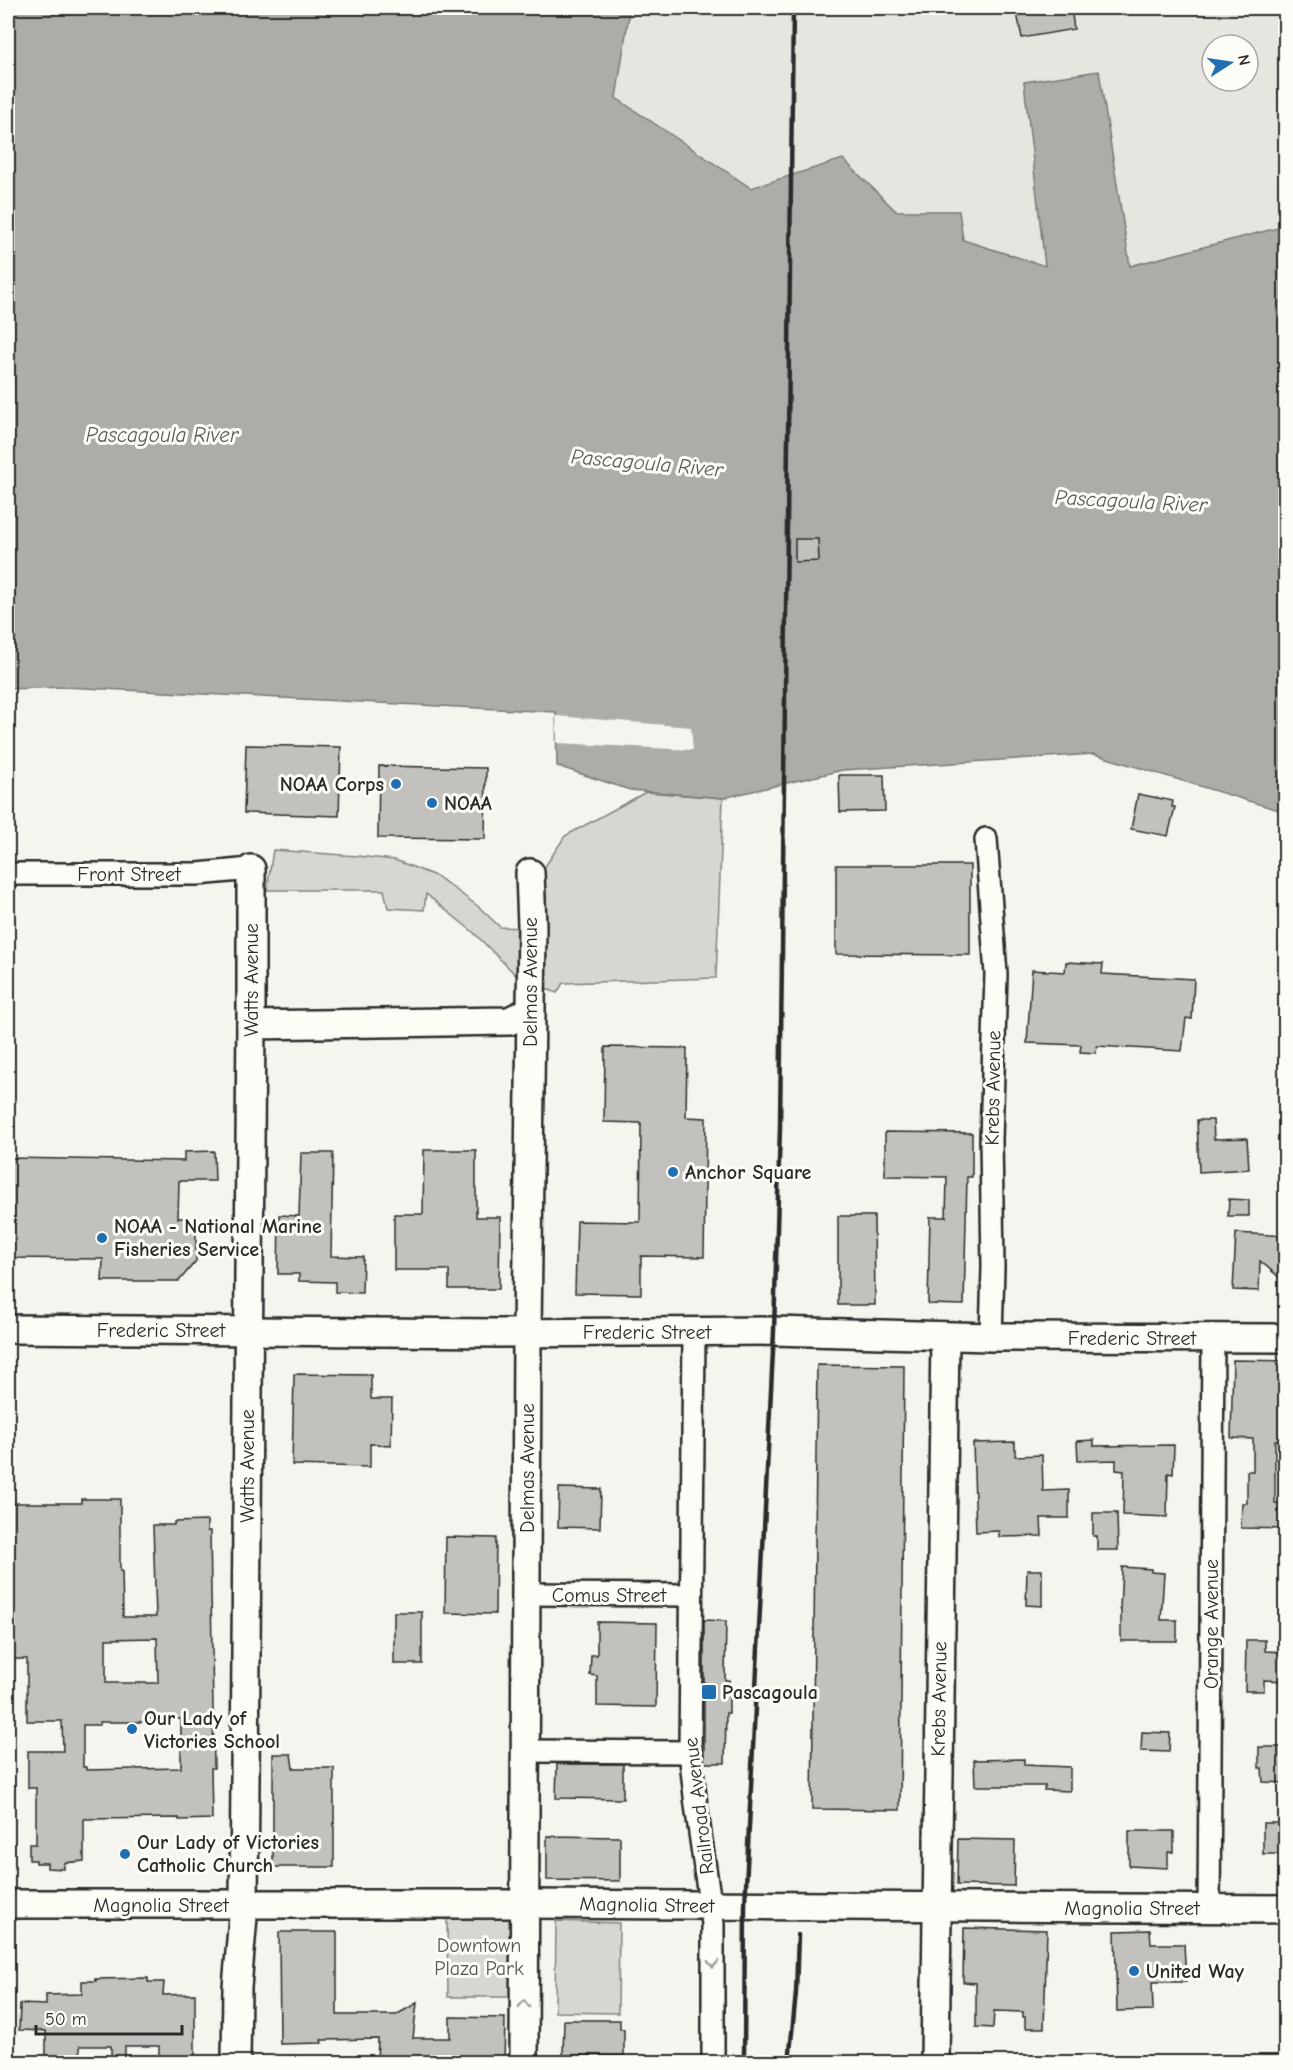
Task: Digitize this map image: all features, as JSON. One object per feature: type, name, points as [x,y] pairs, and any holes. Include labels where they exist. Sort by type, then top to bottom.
[{"type":"street","name":"Krebs Avenue","points":[[986,839],[996,975],[991,1337]]},
{"type":"street","name":"Front Street","points":[[8,874],[198,874],[251,869]]},
{"type":"street","name":"Watts Avenue","points":[[236,2062],[237,1987],[244,1905],[251,869]]},
{"type":"street","name":"Delmas Avenue","points":[[524,2062],[530,873]]},
{"type":"street","points":[[251,1025],[509,1021],[530,1011]]},
{"type":"street","name":"Frederic Street","points":[[8,1329],[527,1333],[774,1331],[991,1337],[1286,1338]]},
{"type":"street","name":"Railroad Avenue","points":[[694,1333],[690,1752],[712,1906],[713,2062]]},
{"type":"street","name":"Krebs Avenue","points":[[935,2062],[945,1336]]},
{"type":"street","name":"Orange Avenue","points":[[1209,1909],[1213,1338]]},
{"type":"street","name":"Comus Street","points":[[526,1594],[691,1595]]},
{"type":"street","points":[[526,1751],[690,1752]]},
{"type":"street","name":"Magnolia Street","points":[[8,1904],[525,1904],[1286,1909]]},
{"type":"shaded area","points":[[630,8],[1285,8],[1285,226],[1130,266],[1099,72],[1024,82],[1045,266],[963,240],[959,211],[896,211],[843,159],[751,188],[616,98]]},
{"type":"green space","points":[[646,792],[723,798],[716,978],[563,983],[557,993],[544,988],[542,871],[565,836]]},
{"type":"green space","points":[[273,850],[395,860],[438,877],[479,907],[500,927],[523,928],[518,977],[473,932],[426,894],[424,910],[388,908],[384,890],[267,890]]},
{"type":"green space","name":"Downtown Plaza Park","points":[[447,1916],[510,1916],[510,1997],[448,1997]]},
{"type":"green space","points":[[556,1921],[619,1923],[618,2013],[555,2012]]},
{"type":"water","name":"Pascagoula River","points":[[8,8],[630,8],[616,98],[751,188],[843,159],[896,211],[959,211],[963,240],[1045,266],[1024,82],[1099,71],[1130,266],[1285,226],[1285,812],[1094,754],[843,770],[723,798],[630,790],[557,766],[556,712],[64,687],[8,689]]},
{"type":"pier","points":[[556,716],[691,727],[693,750],[557,743]]},
{"type":"building","points":[[1016,8],[1071,8],[1074,29],[1022,38]]},
{"type":"building","points":[[795,539],[818,539],[819,561],[795,562]]},
{"type":"building","points":[[246,745],[341,747],[339,816],[244,813]]},
{"type":"building","name":"NOAA","points":[[379,766],[486,768],[485,839],[378,838]]},
{"type":"building","points":[[839,775],[884,775],[885,811],[840,812]]},
{"type":"building","points":[[1138,794],[1173,801],[1172,807],[1175,807],[1168,836],[1131,829]]},
{"type":"building","points":[[836,865],[970,865],[970,955],[836,954]]},
{"type":"building","points":[[1066,962],[1103,964],[1102,974],[1194,979],[1192,1019],[1186,1018],[1182,1051],[1097,1046],[1096,1053],[1080,1052],[1081,1045],[1027,1043],[1032,970],[1065,972]]},
{"type":"building","name":"Anchor Square","points":[[605,1047],[687,1048],[686,1117],[706,1118],[704,1257],[641,1256],[641,1294],[575,1293],[577,1221],[640,1222],[641,1123],[604,1122]]},
{"type":"building","points":[[1197,1120],[1213,1120],[1214,1139],[1247,1138],[1249,1169],[1199,1172]]},
{"type":"building","points":[[885,1132],[972,1133],[972,1177],[967,1177],[964,1305],[928,1304],[930,1217],[946,1217],[947,1177],[885,1176]]},
{"type":"building","points":[[424,1150],[476,1150],[476,1217],[500,1217],[499,1289],[449,1289],[449,1270],[394,1270],[394,1214],[423,1214]]},
{"type":"building","name":"NOAA - National Marine Fisheries Service","points":[[214,1151],[215,1181],[179,1181],[178,1218],[196,1218],[196,1261],[179,1281],[102,1281],[103,1259],[8,1258],[8,1158],[184,1161],[184,1152]]},
{"type":"building","points":[[301,1153],[333,1153],[331,1256],[363,1257],[362,1293],[335,1292],[335,1282],[299,1281],[299,1274],[278,1274],[279,1215],[299,1216]]},
{"type":"building","points":[[1229,1199],[1249,1200],[1249,1216],[1228,1216]]},
{"type":"building","points":[[838,1216],[874,1216],[875,1305],[838,1305]]},
{"type":"building","points":[[1236,1233],[1286,1236],[1286,1283],[1260,1261],[1259,1291],[1233,1290]]},
{"type":"building","points":[[1233,1360],[1286,1361],[1286,1440],[1275,1440],[1275,1503],[1286,1503],[1286,1529],[1241,1528],[1242,1503],[1247,1503],[1247,1471],[1253,1471],[1253,1439],[1231,1438]]},
{"type":"building","points":[[817,1365],[904,1366],[900,1810],[812,1809]]},
{"type":"building","points":[[294,1374],[371,1375],[371,1399],[392,1399],[391,1445],[370,1444],[370,1467],[292,1465]]},
{"type":"building","points":[[1094,1440],[1094,1446],[1174,1445],[1173,1474],[1168,1473],[1167,1517],[1123,1515],[1124,1471],[1116,1470],[1116,1460],[1078,1461],[1077,1441]]},
{"type":"building","points":[[1015,1442],[1015,1456],[1042,1455],[1043,1491],[1069,1490],[1069,1518],[1041,1518],[1042,1536],[999,1537],[999,1531],[976,1532],[973,1443]]},
{"type":"building","points":[[559,1488],[601,1489],[600,1528],[558,1527]]},
{"type":"building","points":[[81,1499],[120,1499],[120,1571],[122,1571],[123,1617],[156,1617],[153,1525],[207,1521],[207,1531],[210,1531],[214,1768],[211,1768],[212,1819],[84,1819],[84,1861],[64,1863],[64,1869],[47,1868],[47,1863],[36,1863],[36,1860],[29,1860],[29,1844],[36,1844],[36,1788],[28,1788],[28,1751],[63,1751],[62,1721],[27,1721],[27,1659],[12,1659],[11,1548],[8,1548],[8,1503],[81,1503]],"holes":[[[157,1638],[158,1683],[106,1683],[106,1639]],[[147,1719],[181,1719],[181,1768],[86,1770],[86,1767],[83,1767],[83,1725],[100,1725],[100,1722],[147,1722]]]},
{"type":"building","points":[[1093,1513],[1117,1513],[1118,1550],[1097,1550],[1097,1536],[1093,1536]]},
{"type":"building","points":[[446,1537],[496,1538],[495,1614],[445,1613]]},
{"type":"building","points":[[1122,1567],[1151,1569],[1151,1572],[1164,1573],[1161,1620],[1177,1620],[1177,1641],[1121,1641]]},
{"type":"building","points":[[1027,1570],[1042,1570],[1042,1606],[1026,1605]]},
{"type":"building","points":[[394,1612],[422,1612],[422,1664],[394,1664]]},
{"type":"building","points":[[704,1620],[726,1621],[725,1680],[729,1680],[729,1713],[726,1713],[725,1763],[704,1763]]},
{"type":"building","points":[[597,1622],[657,1623],[656,1707],[597,1706],[597,1676],[590,1675],[591,1655],[597,1655]]},
{"type":"building","points":[[1246,1640],[1265,1640],[1265,1651],[1286,1652],[1286,1681],[1264,1680],[1264,1691],[1245,1691]]},
{"type":"building","points":[[1142,1732],[1170,1733],[1169,1752],[1141,1751]]},
{"type":"building","points":[[1259,1747],[1286,1747],[1286,1783],[1263,1782],[1262,1768],[1259,1768]]},
{"type":"building","points":[[273,1754],[291,1754],[293,1768],[334,1768],[334,1867],[273,1867]]},
{"type":"building","points":[[1024,1759],[1024,1765],[1070,1767],[1070,1791],[1044,1790],[1045,1786],[975,1786],[974,1760]]},
{"type":"building","points":[[557,1764],[623,1764],[623,1799],[556,1798]]},
{"type":"building","points":[[1263,1823],[1286,1823],[1286,1854],[1263,1854]]},
{"type":"building","points":[[1129,1831],[1174,1831],[1174,1852],[1168,1852],[1168,1868],[1129,1866]]},
{"type":"building","points":[[547,1836],[620,1837],[620,1881],[547,1880]]},
{"type":"building","points":[[958,1839],[1015,1840],[1014,1886],[957,1885]]},
{"type":"building","points":[[964,1928],[1047,1930],[1044,2028],[1025,2028],[1023,2012],[994,2011],[993,2028],[976,2027],[976,1983],[963,1982]]},
{"type":"building","name":"United Way","points":[[1150,1930],[1151,1944],[1184,1944],[1186,1982],[1152,1982],[1153,2010],[1117,2011],[1115,1931]]},
{"type":"building","points":[[279,1932],[337,1932],[337,2015],[396,2015],[417,2003],[413,2038],[450,2038],[450,2017],[505,2018],[504,2062],[377,2062],[378,2039],[321,2040],[322,2043],[280,2044]]},
{"type":"building","points":[[148,1978],[148,1982],[164,1982],[163,1995],[195,1994],[195,2062],[159,2062],[159,2046],[125,2046],[125,2062],[111,2062],[111,2046],[80,2046],[80,2062],[46,2062],[46,2031],[19,2030],[20,2004],[46,2005],[46,1995],[82,1994],[82,1981]]},
{"type":"building","points":[[564,2020],[620,2020],[620,2029],[624,2029],[624,2056],[563,2055]]},
{"type":"railway","points":[[744,2062],[745,1906],[774,1331],[780,1127],[793,8]]},
{"type":"railway","points":[[789,2062],[796,1993],[798,1935]]},
{"type":"place","name":"NOAA Corps","points":[[396,784]]},
{"type":"place","name":"NOAA","points":[[432,803]]},
{"type":"place","name":"Anchor Square","points":[[673,1172]]},
{"type":"place","name":"NOAA - National Marine Fisheries Service","points":[[102,1238]]},
{"type":"place","name":"Pascagoula","points":[[709,1692]]},
{"type":"place","name":"Our Lady of Victories School","points":[[132,1729]]},
{"type":"place","name":"Our Lady of Victories Catholic Church","points":[[125,1854]]},
{"type":"place","name":"United Way","points":[[1134,1971]]}]
